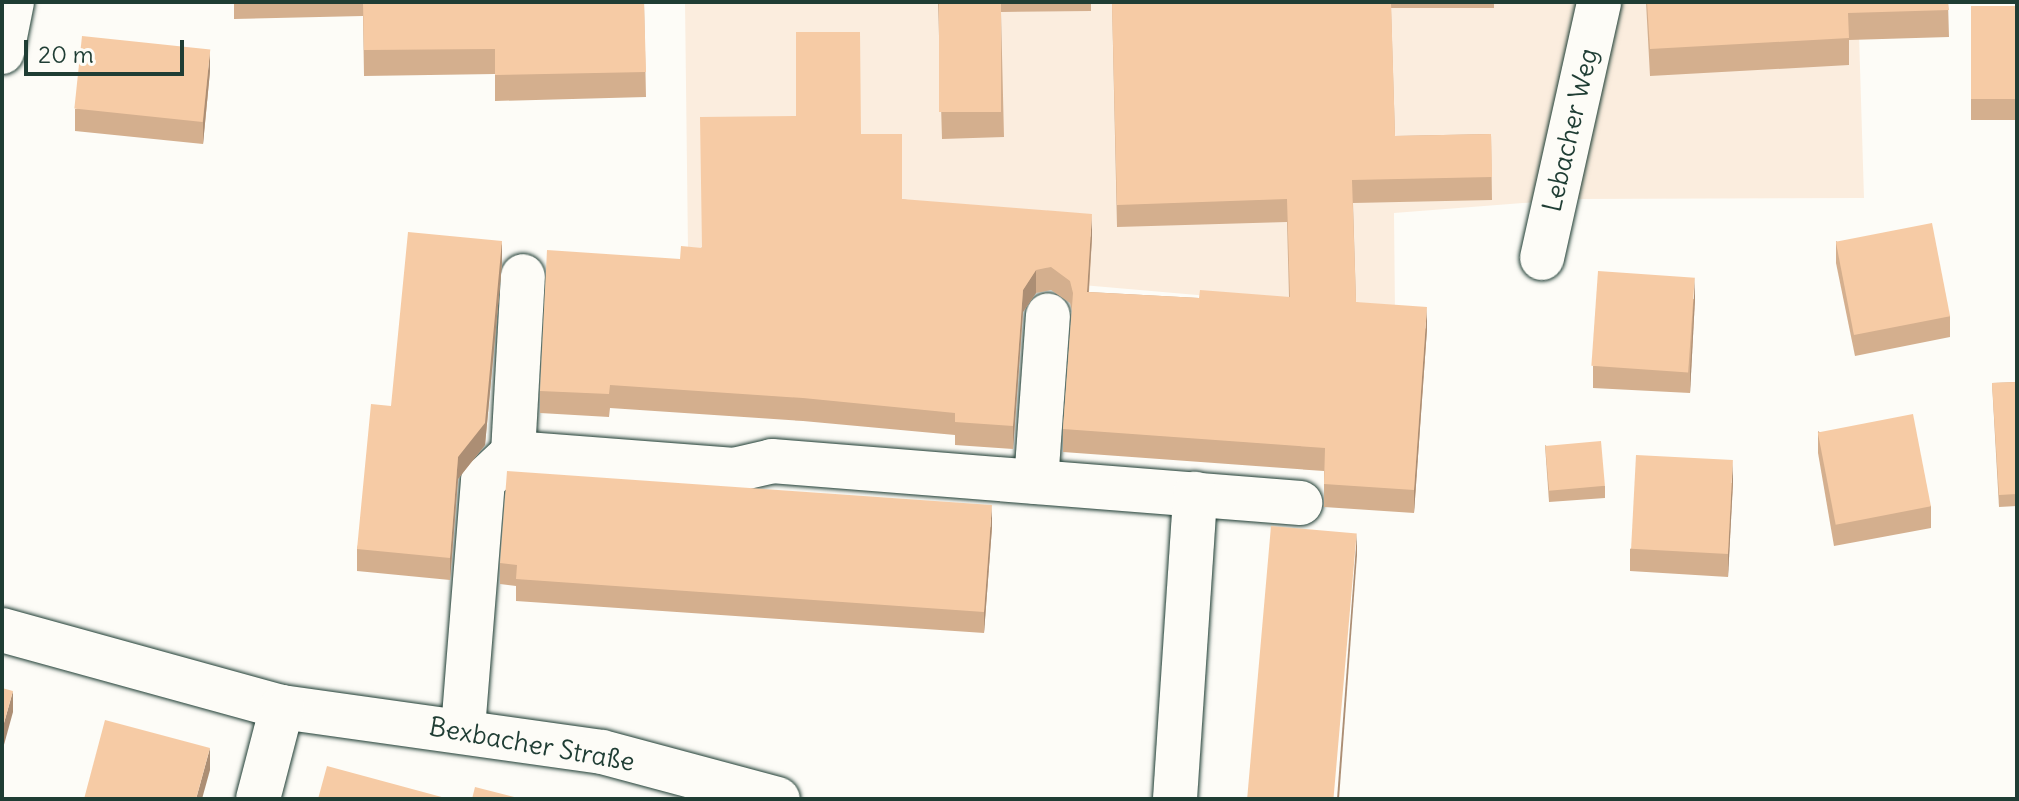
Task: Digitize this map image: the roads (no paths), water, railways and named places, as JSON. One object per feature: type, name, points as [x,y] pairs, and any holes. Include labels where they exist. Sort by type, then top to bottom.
[{"type":"street","points":[[2,52],[12,2]]},
{"type":"street","name":"Lebacher Weg","points":[[1542,258],[1599,2]]},
{"type":"street","points":[[463,729],[483,481],[513,453],[523,276]]},
{"type":"street","points":[[1036,482],[1048,315]]},
{"type":"street","points":[[513,453],[734,470],[772,461],[1300,503]]},
{"type":"street","points":[[1175,799],[1195,494]]},
{"type":"street","name":"Bexbacher Straße","points":[[2,630],[282,707],[463,729],[602,752],[778,799]]},
{"type":"street","points":[[258,799],[282,707]]}]
